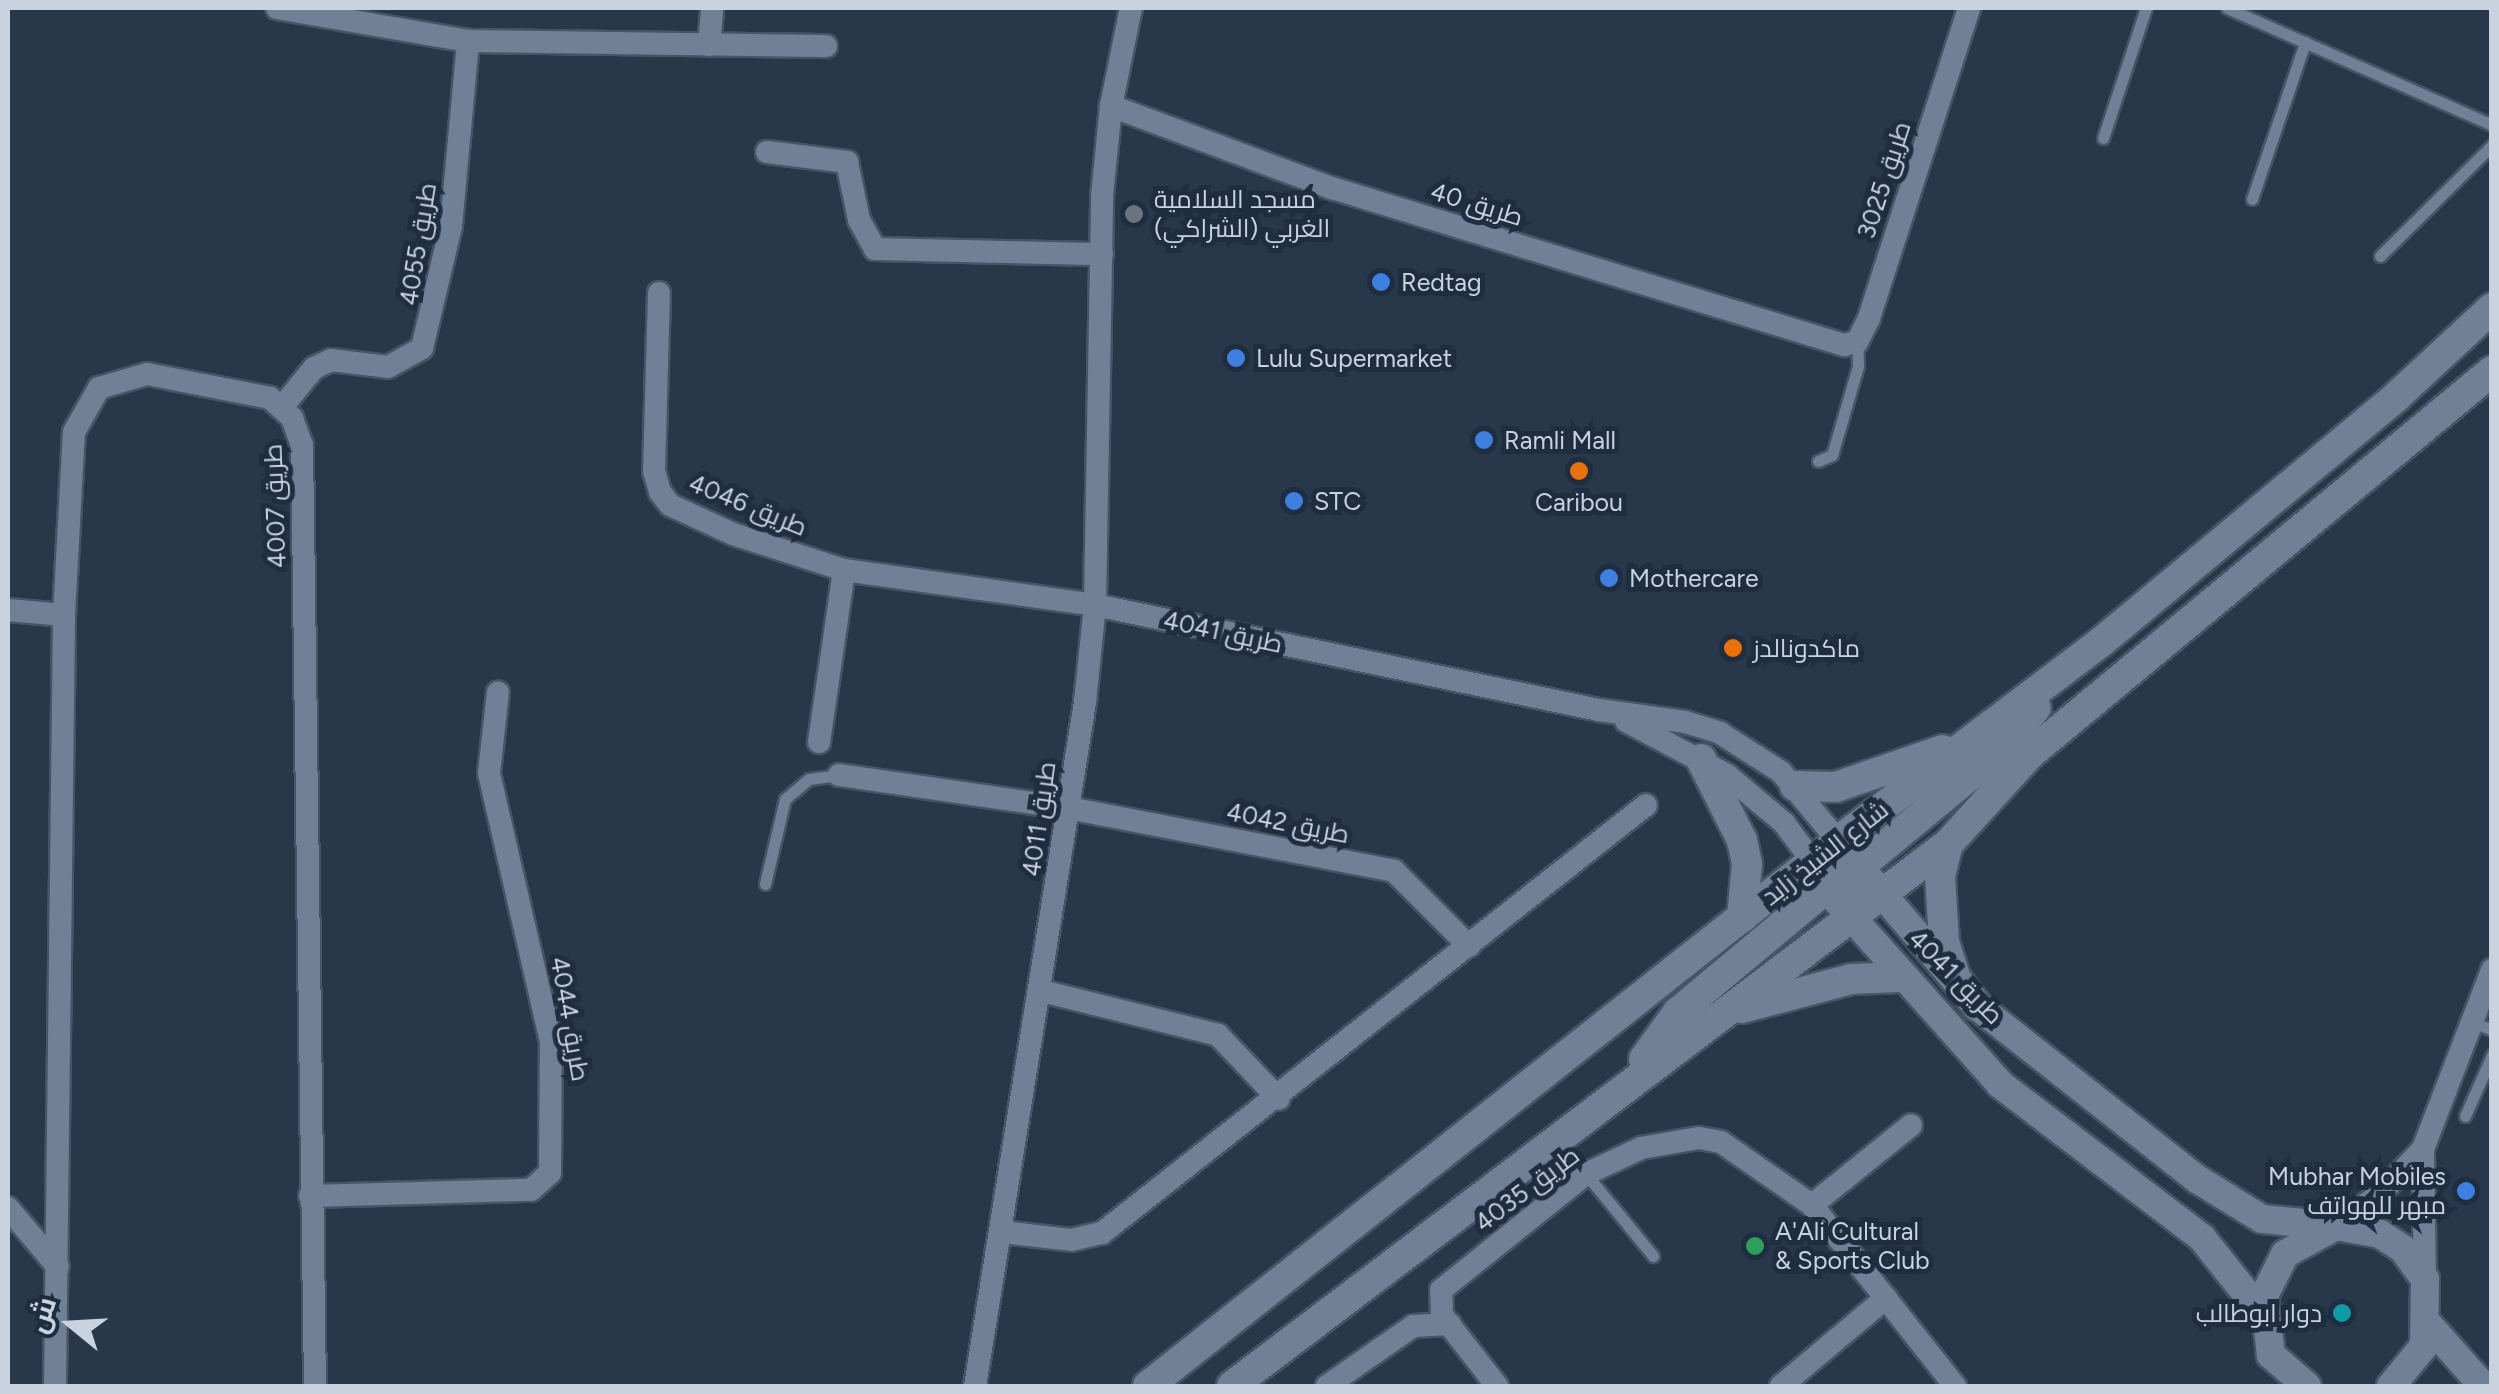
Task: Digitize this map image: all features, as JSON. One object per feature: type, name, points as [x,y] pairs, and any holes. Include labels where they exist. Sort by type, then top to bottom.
[{"type":"main road","name":"شارع الشيخ زايد","points":[[1148,1386],[1812,861],[2068,667],[2397,396],[2492,308]]},
{"type":"main road","points":[[1232,1386],[1639,1072],[1948,844],[2030,754],[2492,371]]},
{"type":"main road","points":[[1850,916],[1846,896],[1858,868],[1990,758],[2068,667]]},
{"type":"main road","points":[[1795,786],[1836,788],[1974,738]]},
{"type":"main road","points":[[1701,759],[1742,840],[1747,864],[1742,918]]},
{"type":"main road","points":[[1639,1072],[1678,1012],[1827,888],[1838,841]]},
{"type":"main road","points":[[1948,844],[1940,876],[1944,942],[1956,978],[1978,1006]]},
{"type":"main road","points":[[1706,1022],[1795,990],[1900,977]]},
{"type":"street","points":[[278,8],[468,42],[826,46]]},
{"type":"street","points":[[709,45],[712,8]]},
{"type":"street","name":"طريق 4011","points":[[976,1386],[1042,992],[1095,604],[1102,254],[1111,106],[1131,8]]},
{"type":"street","name":"طريق 3025","points":[[1857,342],[1968,8]]},
{"type":"street","name":"طريق 4055","points":[[283,406],[314,368],[331,360],[388,367],[422,348],[451,226],[468,42]]},
{"type":"street","name":"طريق 40","points":[[1111,106],[1332,188],[1830,342],[1857,342]]},
{"type":"street","points":[[767,152],[847,162],[859,220],[875,249],[1102,254]]},
{"type":"street","name":"طريق 4046","points":[[659,293],[654,471],[660,492],[670,505],[733,534],[844,570]]},
{"type":"street","name":"طريق 4007","points":[[56,1386],[64,615],[74,432],[99,388],[128,375],[162,376],[255,392],[283,406],[299,430],[304,464],[315,1386]]},
{"type":"street","points":[[818,742],[844,570]]},
{"type":"street","name":"طريق 4041","points":[[844,570],[1095,604],[1720,733],[1795,786],[1879,894],[1978,1006],[2230,1202],[2284,1224],[2336,1226],[2380,1234],[2403,1249],[2424,1279]]},
{"type":"street","points":[[8,610],[64,615]]},
{"type":"street","name":"طريق 4044","points":[[310,1196],[531,1190],[550,1173],[551,1042],[489,773],[498,692]]},
{"type":"street","name":"طريق 4041","points":[[1600,710],[1701,759],[1784,823],[1827,888],[1900,977],[2000,1084],[2202,1238],[2264,1316]]},
{"type":"street","name":"طريق 4042","points":[[839,775],[1068,808],[1394,871],[1469,946]]},
{"type":"street","points":[[1002,1232],[1071,1240],[1102,1233],[1279,1099],[1646,804]]},
{"type":"street","points":[[2271,1386],[2264,1296],[2285,1254],[2336,1226],[2382,1193],[2423,1148],[2480,1026],[2492,970]]},
{"type":"street","points":[[1042,992],[1218,1035],[1279,1099]]},
{"type":"street","points":[[1812,1205],[1911,1125]]},
{"type":"street","name":"طريق 4035","points":[[1450,1324],[1440,1310],[1441,1290],[1586,1174],[1641,1148],[1699,1138],[1721,1142],[1812,1205],[1955,1386]]},
{"type":"street","points":[[2391,1386],[2424,1346],[2428,1324],[2423,1148]]},
{"type":"street","points":[[8,1208],[58,1267]]},
{"type":"street","points":[[1781,1386],[1886,1298]]},
{"type":"street","points":[[1326,1386],[1413,1326],[1450,1324],[1497,1386]]},
{"type":"street","points":[[2428,1324],[2484,1386]]},
{"type":"street","points":[[2271,1355],[2307,1386]]},
{"type":"lane","points":[[2104,138],[2146,8]]},
{"type":"lane","points":[[2227,8],[2492,124]]},
{"type":"lane","points":[[2252,199],[2305,42]]},
{"type":"lane","points":[[2380,256],[2492,145]]},
{"type":"lane","points":[[1818,461],[1834,450],[1858,366],[1857,342]]},
{"type":"lane","points":[[766,884],[785,799],[809,779],[839,775]]},
{"type":"lane","points":[[2466,1116],[2492,1054]]},
{"type":"lane","points":[[1586,1174],[1653,1256]]},
{"type":"place","name":"مسجد السلامية الغربي (الشراكي)","points":[[1134,214]]},
{"type":"place","name":"Redtag","points":[[1381,282]]},
{"type":"place","name":"Lulu Supermarket","points":[[1236,358]]},
{"type":"place","name":"Ramli Mall","points":[[1484,440]]},
{"type":"place","name":"Caribou","points":[[1579,471]]},
{"type":"place","name":"STC","points":[[1294,501]]},
{"type":"place","name":"Mothercare","points":[[1609,578]]},
{"type":"place","name":"ماكدونالدز","points":[[1733,648]]},
{"type":"place","name":"Mubhar Mobiles مبهر للهواتف","points":[[2466,1191]]},
{"type":"place","name":"A'Ali Cultural & Sports Club","points":[[1755,1246]]},
{"type":"place","name":"دوار ابوطالب","points":[[2342,1313]]}]
